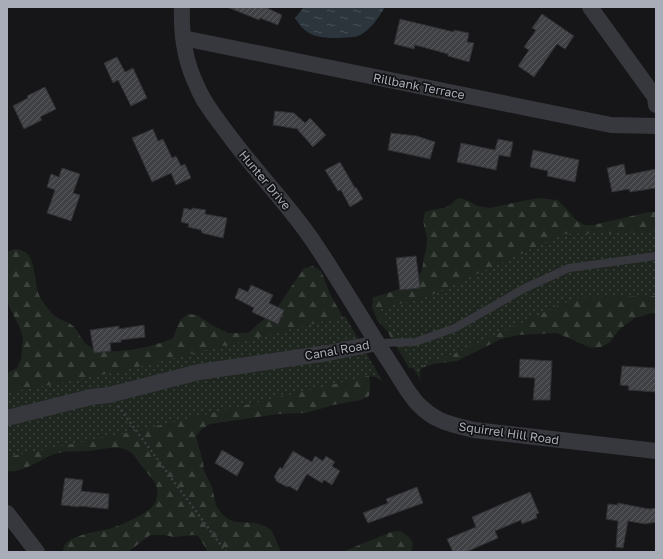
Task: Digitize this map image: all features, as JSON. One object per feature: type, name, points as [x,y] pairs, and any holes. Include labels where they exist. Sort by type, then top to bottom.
[{"type":"street","name":"Hunter Drive","points":[[182,7],[181,22],[187,63],[197,87],[215,117],[250,162],[292,211],[339,280],[377,343]]},
{"type":"street","points":[[590,7],[655,97],[656,105]]},
{"type":"street","name":"Rillbank Terrace","points":[[183,38],[611,125],[656,126]]},
{"type":"street","name":"Canal Road","points":[[7,418],[92,397],[109,395],[199,372],[328,353],[377,343]]},
{"type":"street","name":"Squirrel Hill Road","points":[[377,343],[416,402],[429,414],[444,423],[474,430],[656,451]]},
{"type":"street","points":[[7,513],[37,552]]},
{"type":"lane","name":"Canal Road","points":[[377,343],[415,342],[455,328],[525,288],[569,268],[656,256]]},
{"type":"path","points":[[109,395],[226,552]]},
{"type":"green space","points":[[459,198],[478,206],[489,208],[538,198],[557,200],[576,220],[584,225],[593,225],[649,212],[656,212],[656,312],[635,318],[620,329],[609,343],[601,347],[591,348],[557,333],[519,335],[501,339],[457,361],[433,364],[419,369],[409,368],[387,331],[377,320],[372,307],[373,297],[391,292],[404,286],[419,275],[422,269],[427,244],[424,223],[425,212],[446,207]]},
{"type":"green space","points":[[656,232],[656,296],[575,298],[445,358],[426,364],[421,371],[421,381],[378,309],[427,297],[564,234]]},
{"type":"green space","points":[[16,249],[29,255],[33,266],[37,290],[44,304],[50,311],[58,318],[72,325],[89,346],[107,351],[143,348],[173,338],[180,320],[188,314],[197,315],[228,333],[248,333],[277,308],[304,268],[313,266],[321,271],[331,296],[344,319],[367,368],[370,382],[369,396],[361,400],[333,405],[306,413],[278,414],[210,424],[202,429],[196,436],[204,471],[212,487],[216,505],[221,513],[228,519],[236,522],[255,523],[265,526],[272,531],[281,552],[207,552],[198,536],[193,535],[174,537],[150,535],[128,552],[63,551],[65,545],[75,537],[112,528],[149,510],[157,497],[157,488],[152,479],[132,454],[127,450],[117,448],[61,452],[24,469],[7,471],[7,373],[17,368],[21,359],[23,338],[20,328],[7,302],[7,252]]},
{"type":"green space","points":[[345,316],[383,382],[377,377],[368,376],[131,432],[7,457],[7,393],[121,371]]},
{"type":"green space","points":[[400,531],[408,536],[413,543],[411,552],[342,552],[391,532]]},
{"type":"water","points":[[304,7],[385,7],[374,23],[362,34],[356,37],[326,38],[309,33],[299,24],[295,18]]},
{"type":"building","points":[[227,7],[265,7],[282,15],[278,25],[260,18],[259,20]]},
{"type":"building","points":[[542,14],[574,36],[565,49],[557,44],[534,77],[518,66],[529,50],[524,47],[536,30],[532,28]]},
{"type":"building","points":[[400,19],[454,32],[454,30],[469,33],[467,42],[474,43],[469,62],[448,56],[448,54],[415,45],[414,49],[394,44]]},
{"type":"building","points":[[117,57],[125,72],[133,68],[147,98],[131,106],[118,80],[113,83],[104,63]]},
{"type":"building","points":[[45,87],[56,109],[40,117],[42,120],[24,129],[13,106],[28,98],[27,96]]},
{"type":"building","points":[[275,111],[294,113],[305,123],[310,118],[326,135],[313,147],[298,129],[273,125]]},
{"type":"building","points":[[153,129],[158,141],[163,139],[172,158],[176,156],[181,166],[185,164],[191,178],[176,185],[171,173],[152,182],[132,138]]},
{"type":"building","points":[[391,133],[417,136],[435,142],[430,159],[388,150]]},
{"type":"building","points":[[498,139],[513,142],[510,157],[499,155],[496,170],[457,162],[461,143],[495,150]]},
{"type":"building","points":[[533,150],[579,160],[575,182],[547,176],[548,171],[530,167]]},
{"type":"building","points":[[340,162],[363,199],[350,207],[341,190],[338,191],[325,170]]},
{"type":"building","points":[[624,164],[626,175],[656,169],[656,188],[630,192],[629,189],[612,192],[607,168]]},
{"type":"building","points":[[62,168],[80,174],[73,193],[80,195],[71,221],[47,213],[55,190],[47,187],[51,174],[59,177]]},
{"type":"building","points":[[184,208],[192,210],[192,208],[206,210],[205,214],[227,218],[223,238],[202,233],[201,230],[188,227],[189,224],[181,222]]},
{"type":"building","points":[[416,256],[420,288],[400,290],[396,258]]},
{"type":"building","points":[[251,285],[273,295],[269,303],[284,310],[278,324],[252,312],[254,308],[235,298],[239,288],[248,292]]},
{"type":"building","points":[[144,325],[145,337],[110,343],[111,351],[94,353],[90,330],[119,326],[119,329]]},
{"type":"building","points":[[520,359],[552,361],[550,400],[533,400],[535,378],[519,377]]},
{"type":"building","points":[[622,366],[656,368],[656,392],[628,390],[629,386],[620,385]]},
{"type":"building","points":[[222,450],[244,463],[237,476],[215,463]]},
{"type":"building","points":[[293,451],[312,462],[315,456],[323,461],[326,456],[335,462],[332,466],[340,471],[332,485],[324,480],[322,483],[307,474],[297,491],[276,481],[274,477],[280,467],[282,469]]},
{"type":"building","points":[[65,478],[83,480],[81,491],[109,494],[108,509],[61,505]]},
{"type":"building","points":[[417,487],[423,503],[368,523],[363,513],[388,503],[386,499]]},
{"type":"building","points":[[530,492],[539,513],[536,514],[537,518],[522,524],[521,520],[495,531],[498,538],[466,552],[453,552],[447,539],[476,527],[472,517]]},
{"type":"building","points":[[618,503],[649,509],[656,508],[656,522],[645,524],[628,521],[623,548],[616,547],[618,521],[606,519],[608,504],[618,505]]}]
